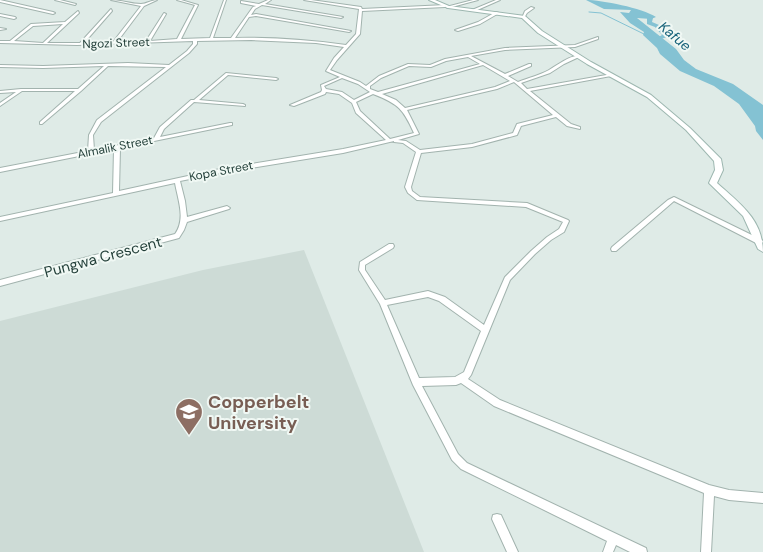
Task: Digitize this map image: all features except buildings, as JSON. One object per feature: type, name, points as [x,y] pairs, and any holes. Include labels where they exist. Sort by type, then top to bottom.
[{"type":"street","points":[[56,0],[75,4]]},
{"type":"street","points":[[112,0],[143,5],[156,0]]},
{"type":"street","points":[[178,0],[197,5],[178,40]]},
{"type":"street","points":[[191,2],[196,0]]},
{"type":"street","points":[[212,39],[225,0]]},
{"type":"street","points":[[232,38],[248,16],[259,5],[270,0]]},
{"type":"street","points":[[305,0],[361,8],[360,10],[446,7],[523,17],[540,32],[656,101],[714,156],[719,166],[713,182],[747,215],[762,246]]},
{"type":"street","points":[[435,0],[446,7],[477,0]]},
{"type":"street","points":[[474,10],[499,0]]},
{"type":"street","points":[[0,1],[53,13]]},
{"type":"street","points":[[242,2],[341,17]]},
{"type":"street","points":[[114,43],[143,5]]},
{"type":"street","points":[[523,17],[532,8]]},
{"type":"street","points":[[81,44],[111,10]]},
{"type":"street","points":[[360,10],[358,34],[328,68],[329,72],[395,100],[406,109],[496,88],[549,72],[579,56]]},
{"type":"street","points":[[44,44],[78,12]]},
{"type":"street","points":[[457,30],[478,23],[497,13]]},
{"type":"street","points":[[147,42],[164,14]]},
{"type":"street","points":[[0,15],[14,18]]},
{"type":"street","points":[[248,16],[256,15],[350,31]]},
{"type":"street","points":[[11,42],[32,25],[66,23]]},
{"type":"street","name":"Ngozi Street","points":[[0,42],[81,44],[232,38],[315,41],[348,46]]},
{"type":"street","points":[[371,91],[368,86],[378,78],[408,65],[431,66],[445,60],[470,57],[482,52],[505,49],[564,47],[582,44],[597,38]]},
{"type":"street","points":[[90,152],[92,135],[99,121],[170,66],[191,48],[195,40]]},
{"type":"street","points":[[470,57],[481,65],[515,82],[570,125],[578,128]]},
{"type":"street","points":[[380,93],[481,65]]},
{"type":"street","points":[[505,76],[530,65]]},
{"type":"street","points":[[0,66],[42,69],[170,66]]},
{"type":"street","points":[[42,123],[106,66]]},
{"type":"street","points":[[156,139],[162,128],[227,74],[276,79]]},
{"type":"street","points":[[527,90],[610,75]]},
{"type":"street","points":[[324,90],[322,86],[340,78]]},
{"type":"street","points":[[0,105],[21,90]]},
{"type":"street","points":[[0,92],[80,90]]},
{"type":"street","points":[[292,105],[324,90],[340,93],[354,102],[358,112],[392,141],[404,142],[419,152],[472,145],[505,137],[514,134],[519,125],[557,114]]},
{"type":"street","points":[[354,102],[371,91]]},
{"type":"street","points":[[195,100],[243,105]]},
{"type":"street","name":"Kopa Street","points":[[0,219],[177,180],[392,141],[417,134],[406,109]]},
{"type":"street","name":"Almalik Street","points":[[0,170],[230,124]]},
{"type":"street","points":[[116,193],[117,147]]},
{"type":"street","points":[[419,152],[408,187],[410,192],[419,199],[527,205],[566,221],[562,230],[551,235],[513,270],[484,329],[470,369],[462,379]]},
{"type":"street","points":[[177,180],[185,220],[228,208]]},
{"type":"street","points":[[614,249],[670,201],[674,200],[680,200],[762,246]]},
{"type":"street","name":"Pungwa Crescent","points":[[0,283],[169,239],[181,232],[185,220]]},
{"type":"street","points":[[391,246],[362,264],[365,277],[383,303],[416,382],[455,457],[464,466],[642,552]]},
{"type":"street","points":[[383,303],[428,294],[442,299],[484,329]]},
{"type":"street","points":[[416,382],[462,379],[497,402],[709,490],[729,495],[763,498]]},
{"type":"street","points":[[706,552],[709,490]]},
{"type":"street","points":[[497,519],[513,552]]},
{"type":"street","points":[[608,552],[613,538]]},
{"type":"shaded area","name":"Copperbelt University","points":[[304,250],[424,552],[0,552],[0,321],[203,270]]},
{"type":"water","points":[[586,0],[622,5],[656,17],[651,19],[637,18],[676,49],[684,60],[696,69],[733,84],[763,105],[763,140],[739,104],[714,86],[680,71],[660,54],[657,48],[643,35],[644,32],[630,23],[620,12],[629,13],[631,10],[604,9]]},
{"type":"waterway","points":[[589,12],[601,13],[646,35]]},
{"type":"waterway","name":"Kafue","points":[[646,15],[650,18],[649,23],[657,26],[665,36],[657,40]]},
{"type":"place","name":"Copperbelt University","points":[[189,436]]}]
